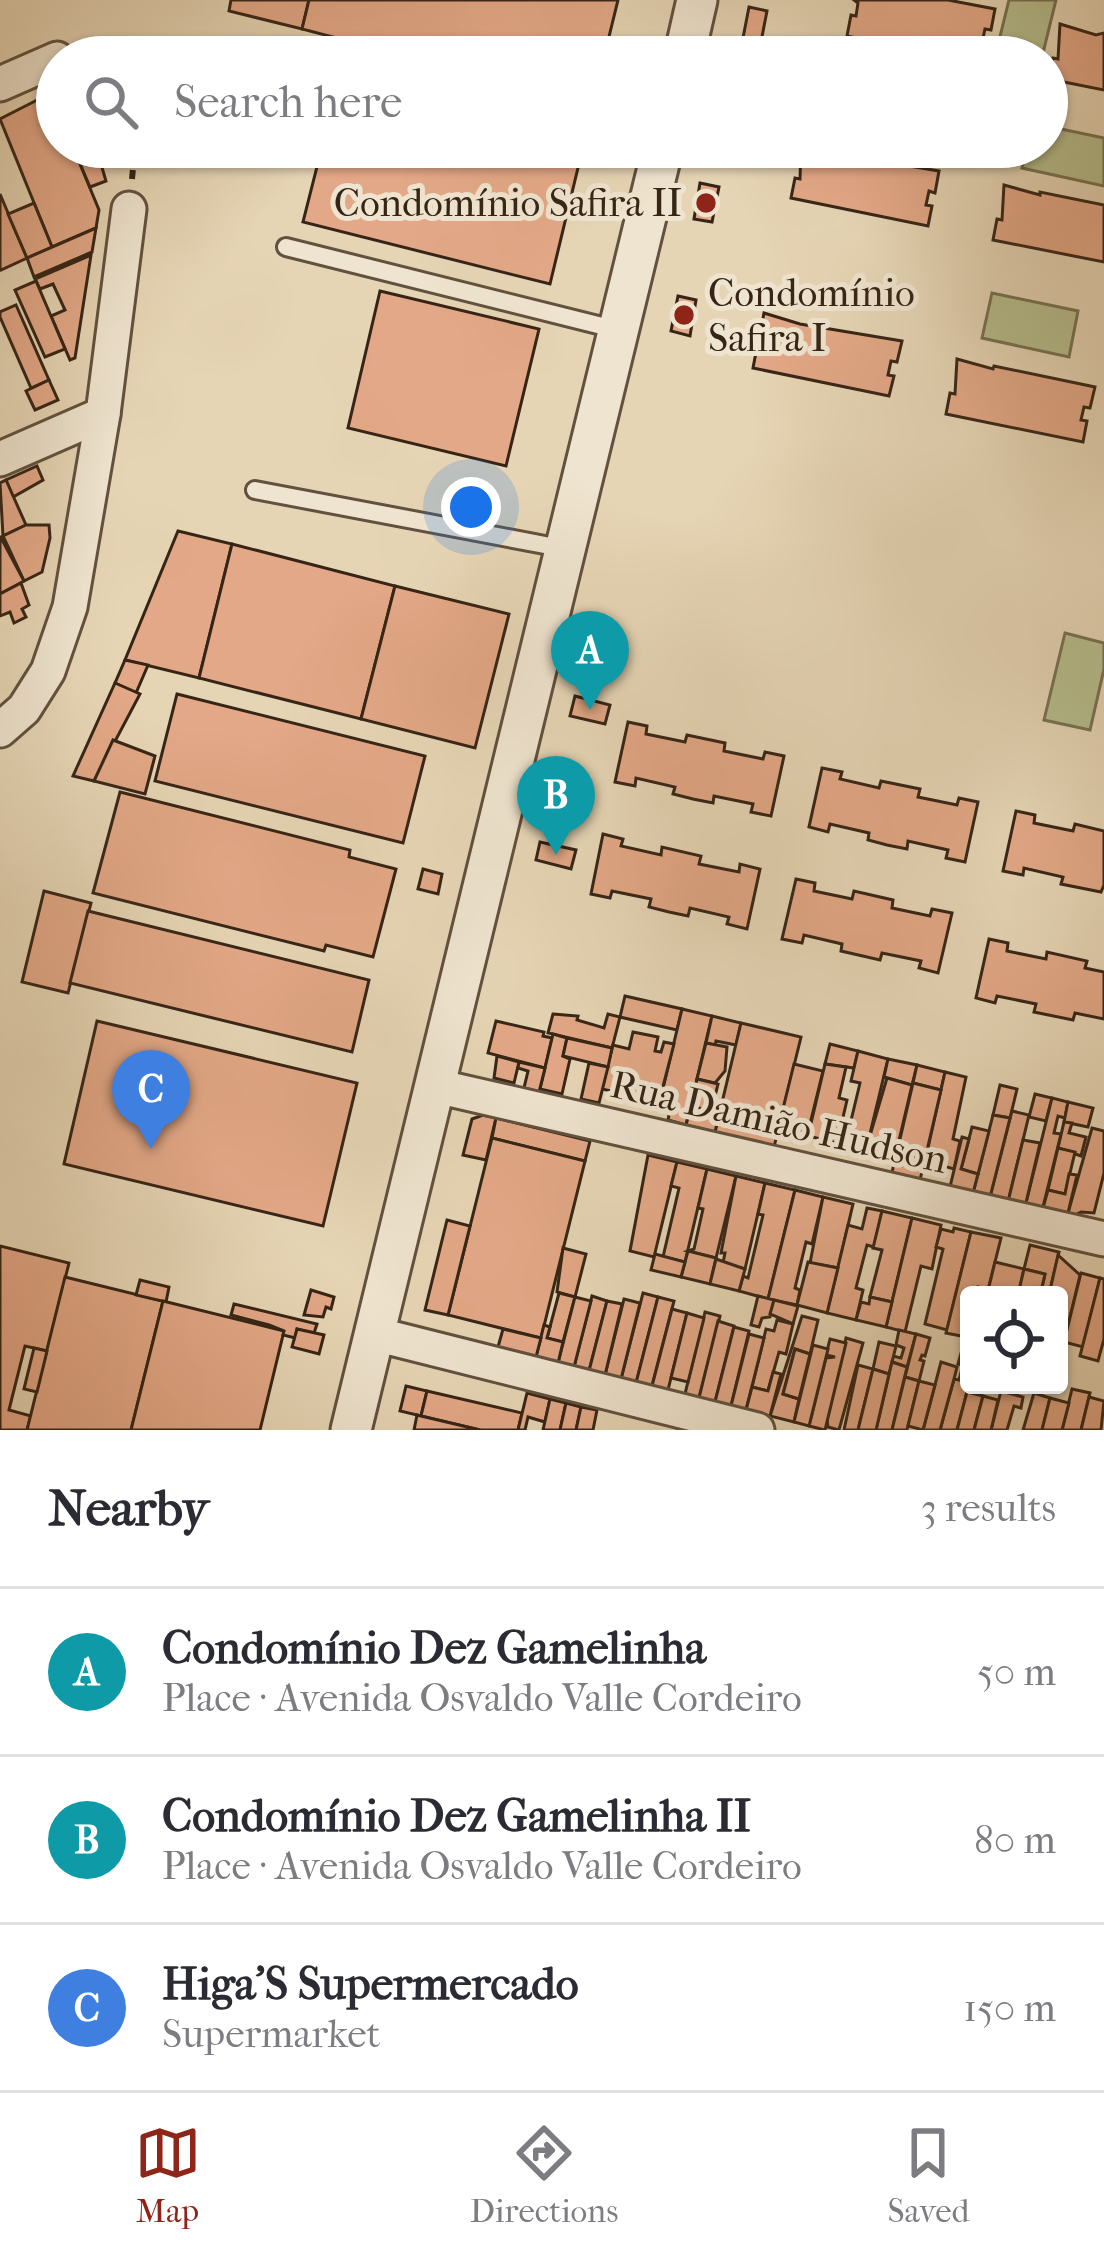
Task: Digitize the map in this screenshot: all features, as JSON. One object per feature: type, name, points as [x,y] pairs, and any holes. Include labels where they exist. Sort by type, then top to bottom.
[{"type":"street","points":[[689,36],[697,0]]},
{"type":"street","points":[[0,84],[36,68]]},
{"type":"street","points":[[351,1430],[658,168]]},
{"type":"street","points":[[0,730],[23,710],[48,671],[70,607],[103,414],[129,209]]},
{"type":"street","points":[[0,459],[103,414]]},
{"type":"street","name":"Rua Damião Hudson","points":[[436,1087],[1104,1239]]},
{"type":"street","points":[[375,1334],[757,1430]]},
{"type":"lane","points":[[286,248],[619,331]]},
{"type":"lane","points":[[255,490],[567,550]]},
{"type":"green space","points":[[1009,0],[1056,0],[1047,36],[1000,36]]},
{"type":"green space","points":[[1068,130],[1104,138],[1104,186],[1022,168],[1068,168]]},
{"type":"green space","points":[[992,293],[1078,311],[1069,357],[982,338]]},
{"type":"green space","points":[[1065,633],[1104,643],[1104,669],[1090,730],[1044,720]]},
{"type":"building","points":[[231,0],[309,0],[302,29],[229,11]]},
{"type":"building","points":[[309,0],[618,0],[609,36],[329,36],[302,29]]},
{"type":"building","points":[[854,0],[948,0],[995,9],[991,30],[985,29],[984,36],[847,36],[858,3]]},
{"type":"building","points":[[749,7],[767,11],[762,36],[743,36]]},
{"type":"building","points":[[1060,24],[1104,33],[1104,90],[1068,83],[1068,36],[1059,36]]},
{"type":"building","points":[[36,101],[36,168],[82,168],[99,210],[96,228],[52,247],[0,119]]},
{"type":"building","points":[[82,168],[102,168],[106,181],[90,187]]},
{"type":"building","points":[[317,168],[578,168],[550,284],[303,222]]},
{"type":"building","points":[[800,168],[939,171],[935,193],[929,191],[926,205],[932,206],[928,226],[791,198],[795,178],[800,179]]},
{"type":"building","name":"Condomínio Safira II","points":[[700,183],[719,187],[712,222],[694,219]]},
{"type":"building","points":[[1004,185],[1104,205],[1104,262],[993,240],[997,219],[1002,220]]},
{"type":"building","points":[[0,194],[27,258],[1,270],[0,268]]},
{"type":"building","points":[[34,203],[52,247],[27,258],[8,214]]},
{"type":"building","points":[[96,228],[92,252],[34,277],[27,258]]},
{"type":"building","points":[[91,255],[75,358],[70,360],[51,316],[65,310],[53,284],[40,289],[35,279]]},
{"type":"building","points":[[36,281],[65,349],[45,357],[15,290]]},
{"type":"building","points":[[380,291],[539,329],[506,466],[348,428]]},
{"type":"building","name":"Condomínio Safira I","points":[[678,296],[696,300],[690,336],[671,331]]},
{"type":"building","points":[[16,305],[49,380],[31,388],[0,317],[0,312]]},
{"type":"building","points":[[764,313],[800,324],[902,341],[897,362],[891,361],[888,375],[894,376],[889,396],[753,368],[757,347],[762,348]]},
{"type":"building","points":[[957,359],[1095,387],[1081,420],[1087,421],[1083,442],[946,414],[950,393],[955,394]]},
{"type":"building","points":[[49,380],[58,400],[35,410],[26,391]]},
{"type":"building","points":[[37,466],[43,480],[13,497],[6,480]]},
{"type":"building","points":[[6,480],[26,525],[3,536],[0,483]]},
{"type":"building","points":[[26,525],[49,525],[50,538],[42,572],[24,581],[3,536]]},
{"type":"building","points":[[178,531],[232,544],[199,678],[125,660]]},
{"type":"building","points":[[0,536],[24,581],[0,594]]},
{"type":"building","points":[[232,544],[395,586],[361,719],[199,678]]},
{"type":"building","points":[[21,583],[29,605],[22,609],[26,617],[14,623],[10,612],[0,616],[0,594]]},
{"type":"building","points":[[395,586],[509,614],[475,748],[361,719]]},
{"type":"building","points":[[125,660],[148,665],[136,693],[115,683]]},
{"type":"building","points":[[115,683],[140,694],[94,781],[73,776]]},
{"type":"building","points":[[177,694],[425,756],[403,843],[155,781]]},
{"type":"building","points":[[575,696],[610,705],[605,724],[570,716]]},
{"type":"building","points":[[628,722],[647,726],[646,734],[685,742],[687,735],[725,743],[724,751],[763,759],[765,752],[784,756],[771,816],[751,812],[753,804],[714,796],[713,803],[693,799],[673,794],[675,787],[636,778],[635,786],[615,782]]},
{"type":"building","points":[[113,740],[155,756],[145,794],[94,781]]},
{"type":"building","points":[[822,768],[842,772],[840,779],[879,788],[881,781],[920,789],[918,797],[957,805],[959,798],[978,802],[965,862],[946,858],[948,850],[908,841],[907,849],[830,824],[828,832],[809,827]]},
{"type":"building","points":[[120,792],[350,850],[349,857],[396,869],[373,957],[326,945],[324,951],[93,893]]},
{"type":"building","points":[[1016,811],[1035,815],[1034,823],[1073,831],[1075,824],[1104,831],[1101,892],[1061,884],[1063,877],[1024,868],[1023,875],[1003,871]]},
{"type":"building","points":[[603,834],[623,839],[621,846],[661,855],[662,847],[701,856],[699,864],[739,872],[740,864],[760,869],[747,929],[727,924],[729,917],[690,908],[688,916],[649,907],[651,899],[612,891],[610,898],[591,894]]},
{"type":"building","points":[[540,842],[576,850],[571,869],[536,860]]},
{"type":"building","points":[[423,869],[442,874],[438,894],[418,889]]},
{"type":"building","points":[[796,879],[815,883],[814,891],[852,899],[854,891],[893,900],[892,908],[930,916],[932,909],[952,913],[938,973],[919,968],[921,961],[882,953],[880,960],[841,951],[842,944],[804,935],[802,943],[782,939]]},
{"type":"building","points":[[44,891],[91,903],[68,993],[22,982]]},
{"type":"building","points":[[88,911],[369,980],[352,1052],[70,983]]},
{"type":"building","points":[[989,939],[1008,943],[1007,951],[1046,959],[1047,952],[1087,961],[1085,968],[1104,972],[1104,1019],[1075,1013],[1073,1020],[1034,1012],[1036,1004],[997,996],[995,1003],[976,998]]},
{"type":"building","points":[[625,996],[682,1009],[677,1030],[620,1017]]},
{"type":"building","points":[[682,1009],[712,1016],[686,1125],[668,1120],[671,1104],[660,1101]]},
{"type":"building","points":[[553,1014],[578,1016],[577,1020],[604,1028],[608,1014],[620,1017],[612,1048],[548,1033]]},
{"type":"building","points":[[712,1016],[741,1023],[736,1045],[706,1043]]},
{"type":"building","points":[[97,1021],[357,1083],[323,1226],[64,1164]]},
{"type":"building","points":[[496,1021],[552,1038],[545,1068],[488,1053]]},
{"type":"building","points":[[741,1023],[801,1037],[774,1147],[715,1132]]},
{"type":"building","points":[[633,1032],[658,1037],[655,1051],[661,1052],[664,1042],[674,1044],[659,1102],[602,1089],[613,1045],[629,1049]]},
{"type":"building","points":[[553,1034],[567,1038],[563,1056],[570,1059],[562,1094],[540,1089]]},
{"type":"building","points":[[567,1038],[612,1048],[608,1067],[563,1056]]},
{"type":"building","points":[[706,1043],[727,1047],[725,1071],[715,1083],[697,1079]]},
{"type":"building","points":[[830,1044],[858,1051],[854,1068],[825,1064]]},
{"type":"building","points":[[858,1051],[888,1059],[867,1146],[837,1139],[841,1127],[849,1129],[860,1083],[851,1081]]},
{"type":"building","points":[[497,1056],[519,1062],[514,1083],[494,1078]]},
{"type":"building","points":[[888,1059],[917,1065],[912,1085],[884,1077]]},
{"type":"building","points":[[519,1062],[545,1068],[539,1092],[524,1088],[528,1071],[518,1068]]},
{"type":"building","points":[[589,1063],[608,1067],[599,1103],[581,1099]]},
{"type":"building","points":[[794,1064],[823,1071],[808,1132],[779,1125]]},
{"type":"building","points":[[825,1064],[846,1067],[839,1098],[847,1100],[837,1143],[808,1136]]},
{"type":"building","points":[[917,1065],[945,1072],[941,1090],[913,1083]]},
{"type":"building","points":[[945,1072],[966,1077],[953,1139],[960,1141],[954,1169],[925,1161]]},
{"type":"building","points":[[887,1078],[912,1085],[894,1162],[866,1149]]},
{"type":"building","points":[[697,1079],[718,1084],[711,1112],[691,1106]]},
{"type":"building","points":[[913,1083],[941,1090],[925,1159],[897,1152]]},
{"type":"building","points":[[1000,1085],[1017,1089],[1010,1118],[993,1115]]},
{"type":"building","points":[[1035,1094],[1052,1098],[1046,1121],[1029,1117]]},
{"type":"building","points":[[1052,1098],[1068,1102],[1065,1118],[1058,1116],[1054,1133],[1061,1134],[1041,1215],[1024,1211]]},
{"type":"building","points":[[1068,1102],[1093,1108],[1088,1127],[1064,1122]]},
{"type":"building","points":[[691,1106],[719,1113],[715,1132],[686,1125]]},
{"type":"building","points":[[1012,1111],[1029,1115],[1007,1206],[989,1201]]},
{"type":"building","points":[[993,1115],[1010,1118],[989,1201],[972,1197]]},
{"type":"building","points":[[496,1118],[486,1160],[463,1155],[472,1119]]},
{"type":"building","points":[[496,1118],[590,1141],[585,1161],[492,1138]]},
{"type":"building","points":[[1064,1122],[1072,1123],[1069,1133],[1086,1137],[1081,1156],[1058,1148]]},
{"type":"building","points":[[972,1127],[989,1131],[978,1174],[961,1169]]},
{"type":"building","points":[[1092,1128],[1104,1131],[1104,1173],[1094,1213],[1081,1212],[1066,1220]]},
{"type":"building","points":[[962,1137],[969,1139],[961,1169],[978,1174],[972,1197],[949,1191]]},
{"type":"building","points":[[492,1138],[585,1161],[541,1338],[448,1315]]},
{"type":"building","points":[[1023,1140],[1040,1143],[1024,1211],[1007,1206]]},
{"type":"building","points":[[1058,1148],[1075,1152],[1065,1194],[1048,1190]]},
{"type":"building","points":[[897,1152],[925,1159],[919,1184],[891,1176]]},
{"type":"building","points":[[648,1155],[677,1162],[654,1257],[630,1251]]},
{"type":"building","points":[[677,1162],[707,1169],[685,1262],[663,1257],[679,1188],[671,1186]]},
{"type":"building","points":[[707,1169],[736,1176],[716,1258],[688,1251],[694,1249]]},
{"type":"building","points":[[1069,1174],[1077,1175],[1066,1221],[1041,1215],[1048,1190],[1065,1194]]},
{"type":"building","points":[[736,1176],[765,1183],[745,1269],[723,1263],[725,1253],[721,1253]]},
{"type":"building","points":[[765,1183],[795,1190],[768,1299],[739,1291],[743,1276],[748,1278],[763,1215],[758,1214]]},
{"type":"building","points":[[795,1190],[823,1197],[812,1244],[806,1242],[795,1288],[800,1290],[797,1305],[768,1299]]},
{"type":"building","points":[[823,1197],[853,1204],[838,1268],[810,1263]]},
{"type":"building","points":[[867,1208],[882,1211],[874,1247],[867,1245],[856,1288],[863,1290],[856,1320],[827,1313],[848,1225],[862,1229]]},
{"type":"building","points":[[882,1211],[912,1218],[892,1302],[870,1297],[882,1250],[873,1248]]},
{"type":"building","points":[[912,1218],[941,1225],[932,1269],[921,1266],[905,1332],[886,1327]]},
{"type":"building","points":[[447,1220],[470,1226],[448,1315],[425,1310]]},
{"type":"building","points":[[954,1228],[971,1232],[947,1330],[925,1324],[943,1249],[936,1247],[941,1229],[953,1232]]},
{"type":"building","points":[[971,1232],[1001,1238],[989,1286],[960,1286],[960,1336],[946,1333]]},
{"type":"building","points":[[1030,1245],[1059,1252],[1051,1286],[1042,1286],[1045,1274],[1024,1269]]},
{"type":"building","points":[[0,1246],[69,1263],[47,1351],[25,1346],[9,1410],[31,1416],[27,1430],[0,1430]]},
{"type":"building","points":[[563,1248],[586,1254],[575,1297],[557,1292]]},
{"type":"building","points":[[688,1251],[716,1258],[710,1284],[681,1277]]},
{"type":"building","points":[[655,1254],[685,1262],[681,1277],[651,1270]]},
{"type":"building","points":[[1058,1255],[1080,1275],[1068,1325],[1068,1286],[1051,1286]]},
{"type":"building","points":[[716,1259],[745,1269],[739,1291],[710,1284]]},
{"type":"building","points":[[808,1262],[838,1268],[827,1313],[797,1305]]},
{"type":"building","points":[[995,1262],[1024,1269],[1020,1286],[989,1286]]},
{"type":"building","points":[[1024,1269],[1045,1274],[1042,1286],[1020,1286]]},
{"type":"building","points":[[1081,1273],[1100,1278],[1083,1347],[1068,1343]]},
{"type":"building","points":[[65,1277],[163,1301],[131,1430],[27,1430]]},
{"type":"building","points":[[1100,1278],[1104,1279],[1104,1339],[1098,1361],[1080,1356]]},
{"type":"building","points":[[140,1280],[169,1287],[166,1302],[136,1295]]},
{"type":"building","points":[[311,1290],[334,1297],[323,1317],[304,1315]]},
{"type":"building","points":[[559,1293],[575,1297],[563,1342],[547,1338]]},
{"type":"building","points":[[643,1293],[658,1297],[636,1383],[621,1379]]},
{"type":"building","points":[[592,1296],[607,1301],[589,1371],[574,1367]]},
{"type":"building","points":[[758,1296],[774,1300],[770,1317],[762,1318],[759,1327],[751,1325]]},
{"type":"building","points":[[575,1297],[591,1301],[574,1367],[558,1363]]},
{"type":"building","points":[[658,1297],[674,1301],[652,1386],[636,1383]]},
{"type":"building","points":[[870,1297],[892,1302],[886,1327],[856,1320],[861,1302],[869,1304]]},
{"type":"building","points":[[624,1299],[640,1303],[621,1379],[605,1375]]},
{"type":"building","points":[[774,1300],[798,1306],[793,1324],[770,1314]]},
{"type":"building","points":[[163,1301],[284,1331],[260,1430],[131,1430]]},
{"type":"building","points":[[607,1301],[622,1304],[605,1375],[589,1371]]},
{"type":"building","points":[[234,1304],[317,1324],[314,1333],[297,1329],[295,1338],[231,1315]]},
{"type":"building","points":[[672,1309],[687,1313],[668,1390],[652,1386]]},
{"type":"building","points":[[705,1312],[720,1316],[699,1398],[685,1394]]},
{"type":"building","points":[[687,1313],[704,1318],[688,1382],[671,1378]]},
{"type":"building","points":[[802,1316],[818,1320],[810,1354],[795,1349],[783,1394],[799,1399],[794,1422],[770,1416]]},
{"type":"building","points":[[777,1320],[793,1324],[786,1354],[779,1352],[768,1391],[752,1387],[766,1329],[774,1331]]},
{"type":"building","points":[[718,1321],[734,1326],[715,1402],[699,1398]]},
{"type":"building","points":[[544,1325],[550,1327],[547,1338],[563,1342],[558,1363],[536,1357]]},
{"type":"building","points":[[734,1327],[749,1331],[731,1406],[715,1402]]},
{"type":"building","points":[[297,1329],[324,1335],[319,1354],[292,1347]]},
{"type":"building","points":[[503,1329],[541,1338],[536,1357],[498,1347]]},
{"type":"building","points":[[899,1330],[916,1334],[907,1367],[892,1362],[893,1356],[901,1358],[904,1348],[896,1345]]},
{"type":"building","points":[[749,1334],[764,1338],[746,1410],[731,1406]]},
{"type":"building","points":[[916,1334],[930,1338],[920,1360],[924,1361],[919,1381],[905,1377]]},
{"type":"building","points":[[846,1338],[863,1343],[839,1430],[828,1427],[827,1420]]},
{"type":"building","points":[[830,1339],[846,1343],[825,1430],[809,1426],[826,1358],[835,1357],[826,1355]]},
{"type":"building","points":[[879,1342],[896,1346],[889,1374],[873,1369]]},
{"type":"building","points":[[813,1345],[828,1349],[809,1426],[794,1422]]},
{"type":"building","points":[[34,1348],[47,1351],[37,1392],[24,1389]]},
{"type":"building","points":[[795,1349],[810,1354],[799,1399],[783,1394]]},
{"type":"building","points":[[892,1362],[907,1367],[892,1430],[876,1430]]},
{"type":"building","points":[[941,1362],[957,1367],[954,1379],[940,1430],[923,1430]]},
{"type":"building","points":[[858,1365],[873,1369],[858,1430],[844,1430]]},
{"type":"building","points":[[873,1369],[889,1374],[876,1430],[858,1430]]},
{"type":"building","points":[[773,1372],[781,1374],[770,1416],[746,1410],[752,1387],[768,1391]]},
{"type":"building","points":[[960,1376],[960,1394],[966,1394],[957,1430],[940,1430],[954,1379]]},
{"type":"building","points":[[905,1377],[919,1381],[907,1430],[892,1430]]},
{"type":"building","points":[[919,1381],[935,1385],[923,1430],[908,1426]]},
{"type":"building","points":[[406,1386],[427,1391],[421,1416],[400,1411]]},
{"type":"building","points":[[1072,1389],[1090,1393],[1081,1430],[1062,1430]]},
{"type":"building","points":[[427,1391],[522,1413],[518,1430],[480,1430],[421,1416]]},
{"type":"building","points":[[527,1393],[550,1399],[545,1422],[528,1417],[525,1430],[518,1430]]},
{"type":"building","points":[[966,1394],[983,1396],[974,1430],[957,1430]]},
{"type":"building","points":[[1000,1394],[1023,1397],[1021,1408],[1014,1406],[1007,1430],[991,1430]]},
{"type":"building","points":[[1034,1394],[1050,1398],[1042,1430],[1023,1430]]},
{"type":"building","points":[[983,1396],[998,1400],[991,1430],[974,1430]]},
{"type":"building","points":[[1089,1397],[1104,1401],[1101,1430],[1081,1430]]},
{"type":"building","points":[[1050,1398],[1069,1403],[1062,1430],[1042,1430]]},
{"type":"building","points":[[550,1399],[566,1403],[560,1430],[543,1430]]},
{"type":"building","points":[[566,1403],[581,1407],[576,1430],[560,1430]]},
{"type":"building","points":[[581,1407],[597,1410],[593,1430],[576,1430]]},
{"type":"building","points":[[417,1415],[421,1416],[480,1430],[414,1430]]},
{"type":"place","name":"Condomínio Safira II","points":[[706,203]]},
{"type":"place","name":"Condomínio Safira I","points":[[684,315]]},
{"type":"place","name":"Condomínio Dez Gamelinha","points":[[590,710]]},
{"type":"place","name":"Condomínio Dez Gamelinha II","points":[[556,855]]},
{"type":"place","name":"Higa'S Supermercado","points":[[151,1149]]}]
